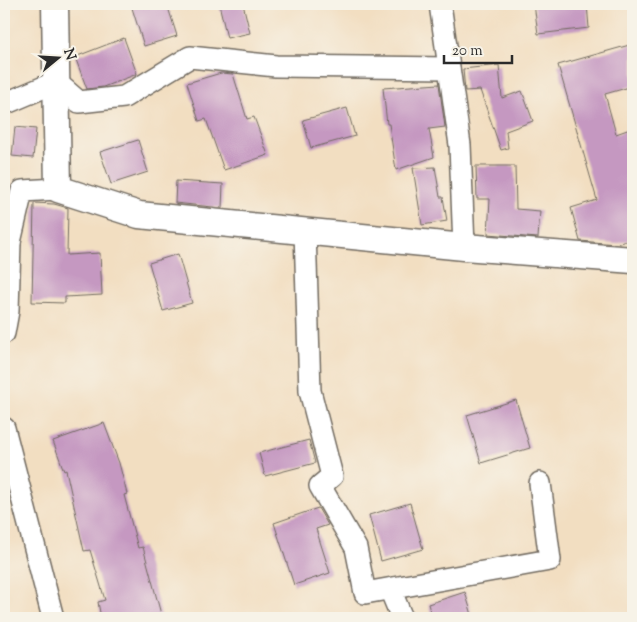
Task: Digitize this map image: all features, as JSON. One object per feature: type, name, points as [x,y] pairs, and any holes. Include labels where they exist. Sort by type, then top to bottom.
[{"type":"street","points":[[55,4],[58,189]]},
{"type":"street","points":[[440,4],[460,144],[464,247]]},
{"type":"street","points":[[56,82],[79,102],[124,97],[190,57],[276,66],[449,68]]},
{"type":"street","points":[[4,104],[56,82]]},
{"type":"street","points":[[4,333],[8,311],[7,242],[22,191],[58,189],[139,214],[464,247],[633,260]]},
{"type":"street","points":[[305,231],[310,391],[332,476],[320,486],[356,548],[365,593],[550,560],[540,483]]},
{"type":"street","points":[[4,428],[53,618]]},
{"type":"street","points":[[390,588],[402,618]]},
{"type":"building","points":[[144,4],[167,4],[177,36],[144,46],[132,8]]},
{"type":"building","points":[[219,4],[243,4],[250,33],[227,38]]},
{"type":"building","points":[[534,4],[587,4],[589,28],[538,34]]},
{"type":"building","points":[[124,38],[137,74],[103,87],[87,89],[75,57]]},
{"type":"building","points":[[633,44],[633,86],[605,94],[616,134],[633,128],[633,239],[616,244],[580,241],[571,208],[597,200],[558,65]]},
{"type":"building","points":[[499,65],[502,98],[522,91],[533,121],[506,131],[508,148],[501,150],[480,90],[465,91],[463,69]]},
{"type":"building","points":[[221,73],[233,74],[247,119],[254,117],[268,155],[224,170],[206,119],[199,121],[187,83]]},
{"type":"building","points":[[439,84],[445,127],[429,129],[434,157],[396,170],[389,124],[387,124],[383,88]]},
{"type":"building","points":[[347,108],[355,136],[311,148],[303,120]]},
{"type":"building","points":[[15,127],[36,129],[33,158],[12,156]]},
{"type":"building","points":[[138,140],[148,172],[111,184],[100,152]]},
{"type":"building","points":[[476,166],[515,166],[516,209],[540,211],[538,238],[488,234],[490,199],[477,199]]},
{"type":"building","points":[[435,167],[440,197],[443,197],[447,221],[422,225],[413,168]]},
{"type":"building","points":[[176,181],[223,184],[222,208],[175,203]]},
{"type":"building","points":[[34,203],[54,204],[68,208],[67,255],[100,253],[102,295],[65,297],[65,303],[32,302]]},
{"type":"building","points":[[178,254],[192,303],[163,311],[149,263]]},
{"type":"building","points":[[516,400],[530,448],[481,463],[467,415]]},
{"type":"building","points":[[104,423],[119,463],[127,494],[124,495],[138,548],[143,547],[162,618],[101,618],[98,602],[105,600],[90,550],[84,551],[66,470],[64,471],[53,441]]},
{"type":"building","points":[[309,440],[315,463],[265,476],[259,453]]},
{"type":"building","points":[[410,503],[423,549],[381,561],[369,515]]},
{"type":"building","points":[[318,508],[328,525],[316,529],[330,573],[294,585],[274,523]]},
{"type":"building","points":[[465,592],[473,618],[432,618],[428,604]]}]
